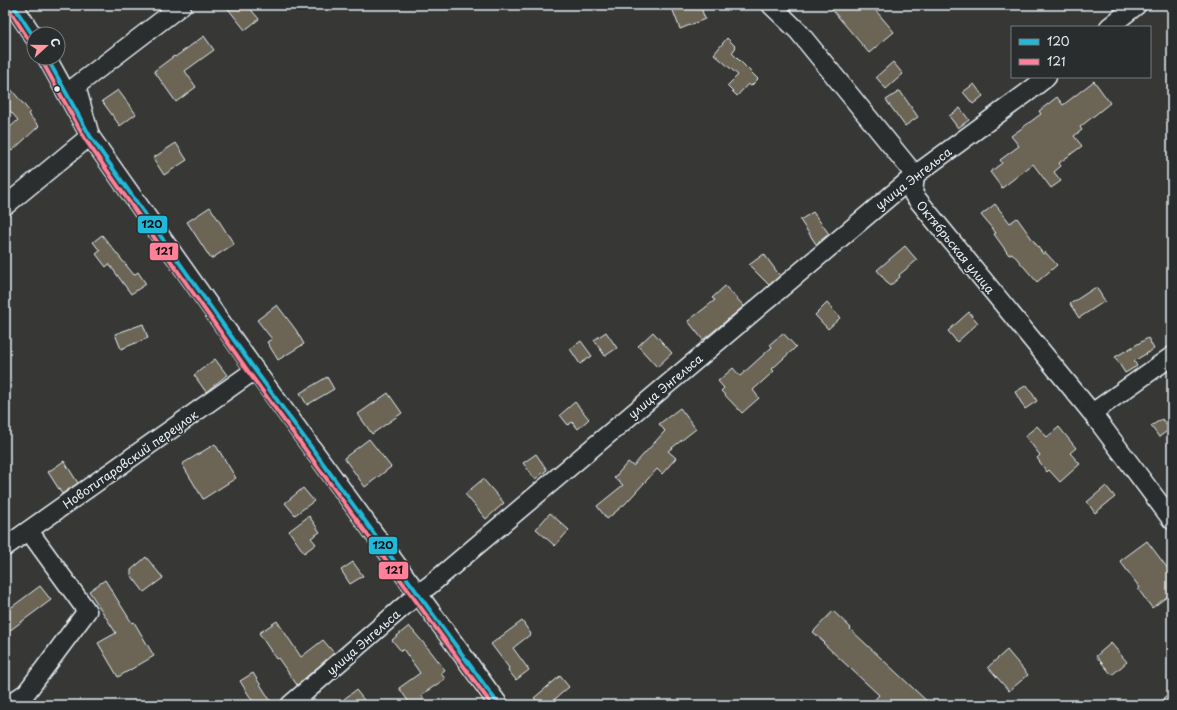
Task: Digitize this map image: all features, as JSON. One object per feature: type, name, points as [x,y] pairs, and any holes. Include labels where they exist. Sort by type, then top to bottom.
[{"type":"street","points":[[13,5],[27,26]]},
{"type":"street","points":[[90,136],[76,86],[182,5]]},
{"type":"street","points":[[771,5],[798,31],[914,174]]},
{"type":"street","points":[[790,5],[798,31]]},
{"type":"street","points":[[1110,26],[1137,5]]},
{"type":"street","points":[[51,66],[90,136],[256,370],[499,705]]},
{"type":"street","name":"улица Энгельса","points":[[290,705],[419,593],[443,575],[914,174],[1046,78]]},
{"type":"street","points":[[5,206],[90,136]]},
{"type":"street","name":"Октябрьская улица","points":[[914,174],[913,194],[1092,413],[1169,510]]},
{"type":"street","points":[[1092,413],[1172,356]]},
{"type":"street","name":"Новотитаровский переулок","points":[[5,547],[256,370]]},
{"type":"street","points":[[8,705],[26,693],[87,611],[29,531]]},
{"type":"building","points":[[225,5],[247,5],[259,19],[245,30]]},
{"type":"building","points":[[679,5],[700,5],[705,19],[680,29],[672,8]]},
{"type":"building","points":[[828,5],[871,5],[894,32],[869,53]]},
{"type":"building","points":[[204,36],[214,50],[185,71],[196,87],[176,102],[154,71]]},
{"type":"building","points":[[727,38],[736,47],[732,53],[758,79],[751,86],[748,84],[737,96],[727,86],[738,75],[714,54]]},
{"type":"building","points":[[893,62],[903,74],[886,89],[876,77]]},
{"type":"building","points":[[1094,81],[1110,103],[1080,127],[1082,130],[1074,136],[1082,146],[1059,163],[1061,166],[1054,172],[1061,181],[1051,188],[1033,164],[1002,188],[990,172],[1002,163],[1000,160],[1019,146],[1011,136],[1041,114],[1039,111],[1057,97],[1063,105]]},
{"type":"building","points":[[5,82],[30,112],[28,114],[39,126],[12,151],[5,144],[5,132],[18,120],[5,105]]},
{"type":"building","points":[[974,84],[983,96],[973,104],[963,92]]},
{"type":"building","points":[[118,90],[136,114],[120,126],[102,101]]},
{"type":"building","points":[[900,91],[918,117],[905,126],[886,100]]},
{"type":"building","points":[[960,108],[969,120],[958,128],[949,116]]},
{"type":"building","points":[[176,143],[187,160],[164,175],[153,158]]},
{"type":"building","points":[[995,204],[1010,223],[1017,218],[1043,254],[1045,252],[1057,265],[1037,282],[1012,253],[1009,255],[994,234],[996,233],[981,215]]},
{"type":"building","points":[[210,207],[234,244],[211,259],[187,222]]},
{"type":"building","points":[[813,212],[829,234],[816,244],[800,220]]},
{"type":"building","points":[[102,235],[134,275],[138,272],[146,284],[131,294],[109,264],[106,267],[96,254],[100,251],[93,242]]},
{"type":"building","points":[[905,246],[917,260],[899,275],[900,277],[890,286],[877,270]]},
{"type":"building","points":[[764,254],[780,276],[769,285],[749,265]]},
{"type":"building","points":[[725,286],[744,306],[703,340],[688,321],[715,300],[712,298]]},
{"type":"building","points":[[1096,287],[1105,301],[1079,318],[1070,304]]},
{"type":"building","points":[[827,303],[840,318],[828,329],[815,315]]},
{"type":"building","points":[[277,305],[296,330],[304,344],[278,360],[267,342],[272,339],[257,320]]},
{"type":"building","points":[[969,312],[978,323],[957,342],[948,331]]},
{"type":"building","points":[[143,324],[148,338],[121,349],[115,334]]},
{"type":"building","points":[[606,332],[617,348],[605,356],[594,340]]},
{"type":"building","points":[[653,332],[672,353],[657,367],[638,346]]},
{"type":"building","points":[[783,333],[796,347],[772,369],[774,371],[753,390],[759,398],[742,413],[721,391],[724,388],[718,381],[733,368],[740,376],[772,347],[770,344]]},
{"type":"building","points":[[1148,338],[1154,349],[1134,361],[1137,366],[1125,373],[1115,357]]},
{"type":"building","points":[[581,341],[592,356],[580,364],[570,349]]},
{"type":"building","points":[[215,359],[227,375],[206,392],[194,375]]},
{"type":"building","points":[[327,377],[334,389],[307,405],[300,393]]},
{"type":"building","points":[[1027,385],[1037,401],[1025,409],[1015,392]]},
{"type":"building","points":[[388,393],[402,413],[372,434],[358,414]]},
{"type":"building","points":[[575,402],[589,419],[578,429],[572,422],[568,425],[560,415]]},
{"type":"building","points":[[680,408],[696,429],[668,451],[676,458],[662,474],[657,469],[625,504],[607,519],[597,506],[623,485],[614,478],[628,462],[633,466],[665,431],[659,424]]},
{"type":"building","points":[[1162,419],[1170,429],[1159,437],[1151,426]]},
{"type":"building","points":[[1037,426],[1047,437],[1059,427],[1076,448],[1070,453],[1080,464],[1060,482],[1049,470],[1047,472],[1037,458],[1040,455],[1025,436]]},
{"type":"building","points":[[369,439],[391,467],[365,487],[344,458]]},
{"type":"building","points":[[215,444],[236,478],[203,499],[182,464]]},
{"type":"building","points":[[536,454],[547,470],[535,479],[523,463]]},
{"type":"building","points":[[64,461],[78,483],[62,494],[48,472]]},
{"type":"building","points":[[483,479],[504,503],[486,519],[465,494]]},
{"type":"building","points":[[1106,486],[1115,497],[1095,513],[1087,502]]},
{"type":"building","points":[[303,488],[314,501],[295,515],[285,503]]},
{"type":"building","points":[[550,513],[569,530],[555,546],[536,529]]},
{"type":"building","points":[[309,516],[320,532],[311,538],[316,544],[304,553],[289,531]]},
{"type":"building","points":[[1147,541],[1172,574],[1172,593],[1152,608],[1138,589],[1140,588],[1120,561]]},
{"type":"building","points":[[146,557],[163,578],[144,592],[131,575],[131,570]]},
{"type":"building","points":[[353,562],[363,576],[350,584],[341,570]]},
{"type":"building","points":[[105,580],[132,623],[134,622],[154,656],[118,677],[98,643],[116,633],[89,591]]},
{"type":"building","points":[[40,586],[51,600],[5,634],[5,612]]},
{"type":"building","points":[[833,611],[851,628],[850,629],[931,705],[870,705],[879,695],[813,632]]},
{"type":"building","points":[[277,621],[301,657],[323,640],[334,653],[297,685],[278,658],[276,659],[259,633]]},
{"type":"building","points":[[522,621],[531,634],[513,648],[529,670],[516,680],[491,644]]},
{"type":"building","points":[[409,626],[445,670],[441,673],[445,679],[421,695],[429,705],[411,705],[399,688],[420,673],[403,649],[401,651],[392,640]]},
{"type":"building","points":[[1111,643],[1127,662],[1112,675],[1096,656]]},
{"type":"building","points":[[1007,650],[1028,675],[1009,691],[988,667]]},
{"type":"building","points":[[253,673],[270,700],[263,705],[255,705],[240,681]]},
{"type":"building","points":[[560,676],[569,687],[548,705],[540,705],[534,698]]},
{"type":"building","points":[[356,690],[368,705],[336,705]]},
{"type":"transit line","name":"120","points":[[13,5],[27,26]]},
{"type":"transit line","name":"121","points":[[8,8],[26,35]]},
{"type":"transit line","name":"121","points":[[45,66],[85,139],[250,374],[492,705]]},
{"type":"transit line","name":"120","points":[[51,66],[90,136],[255,370],[499,705]]}]
